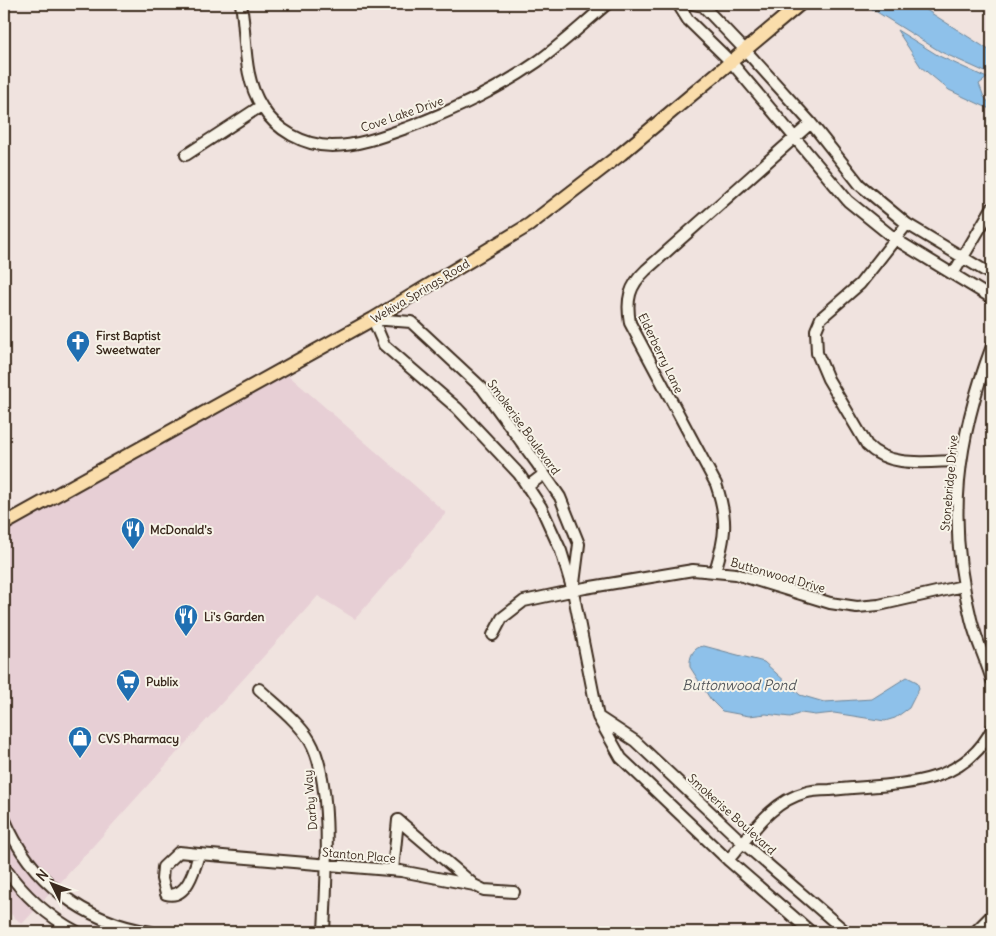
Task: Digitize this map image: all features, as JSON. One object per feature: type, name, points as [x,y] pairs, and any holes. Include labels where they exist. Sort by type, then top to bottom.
[{"type":"main road","name":"Wekiva Springs Road","points":[[4,524],[373,318],[529,225],[621,154],[732,63],[800,4]]},
{"type":"street","name":"Cove Lake Drive","points":[[241,4],[246,60],[250,81],[261,106],[271,119],[288,133],[308,142],[330,146],[378,138],[452,111],[492,91],[538,62],[607,4]]},
{"type":"street","points":[[678,4],[688,20],[732,63],[848,201],[895,239],[992,298]]},
{"type":"street","points":[[693,4],[703,6],[746,50],[811,122],[860,185],[907,224],[992,275]]},
{"type":"street","points":[[186,155],[261,106]]},
{"type":"street","name":"Elderberry Lane","points":[[715,571],[724,541],[726,525],[723,506],[716,484],[630,323],[627,306],[628,294],[635,280],[811,122]]},
{"type":"street","points":[[952,274],[992,208]]},
{"type":"street","points":[[907,224],[860,284],[821,318],[816,330],[816,353],[838,395],[867,445],[874,453],[885,459],[900,461],[960,461]]},
{"type":"street","name":"Smokerise Boulevard","points":[[573,591],[579,544],[560,498],[482,388],[411,322],[373,318],[384,345],[457,408],[519,474],[540,507],[561,551],[573,591],[598,717],[621,758],[728,860],[811,932]]},
{"type":"street","name":"Stonebridge Drive","points":[[992,346],[970,411],[960,461],[956,532],[963,586],[971,621],[992,680]]},
{"type":"street","points":[[527,487],[544,474]]},
{"type":"street","name":"Buttonwood Drive","points":[[493,635],[502,618],[519,604],[585,588],[693,570],[736,574],[830,603],[857,607],[880,605],[963,586]]},
{"type":"street","name":"Darby Way","points":[[259,689],[310,740],[318,759],[323,781],[327,864],[324,932]]},
{"type":"street","name":"Smokerise Boulevard","points":[[598,717],[635,741],[743,843],[846,932]]},
{"type":"street","points":[[728,860],[772,809],[787,800],[804,792],[898,784],[922,780],[949,771],[974,756],[984,746],[992,729]]},
{"type":"street","points":[[4,818],[20,853],[53,888],[74,904],[98,917],[134,930],[151,932]]},
{"type":"street","points":[[393,870],[398,820],[474,885]]},
{"type":"street","name":"Stanton Place","points":[[199,854],[193,874],[186,887],[170,895],[166,894],[162,879],[163,867],[179,852],[393,870],[474,885],[484,890],[514,892]]},
{"type":"street","points":[[4,867],[18,887],[37,905],[77,932]]},
{"type":"street","points":[[975,932],[992,915]]},
{"type":"shaded area","points":[[287,374],[446,513],[355,619],[318,596],[58,885],[25,850],[4,804],[4,531]]},
{"type":"shaded area","points":[[4,831],[16,855],[33,876],[51,892],[42,902],[22,884],[4,858]]},
{"type":"shaded area","points":[[4,876],[13,889],[35,910],[22,924],[4,908]]},
{"type":"water","points":[[864,4],[917,4],[992,52],[992,75],[941,52]]},
{"type":"water","points":[[897,30],[939,56],[987,78],[979,84],[984,97],[992,106],[992,110],[949,90],[921,67]]},
{"type":"water","name":"Buttonwood Pond","points":[[704,646],[764,662],[800,695],[824,702],[872,699],[907,677],[917,682],[919,688],[909,708],[895,718],[885,721],[834,713],[815,715],[801,713],[790,717],[766,714],[749,716],[722,711],[711,700],[690,667],[690,660],[694,650]]},
{"type":"place","name":"First Baptist Sweetwater","points":[[78,363]]},
{"type":"place","name":"McDonald's","points":[[133,550]]},
{"type":"place","name":"Li's Garden","points":[[186,637]]},
{"type":"place","name":"Publix","points":[[128,702]]},
{"type":"place","name":"CVS Pharmacy","points":[[80,759]]}]
